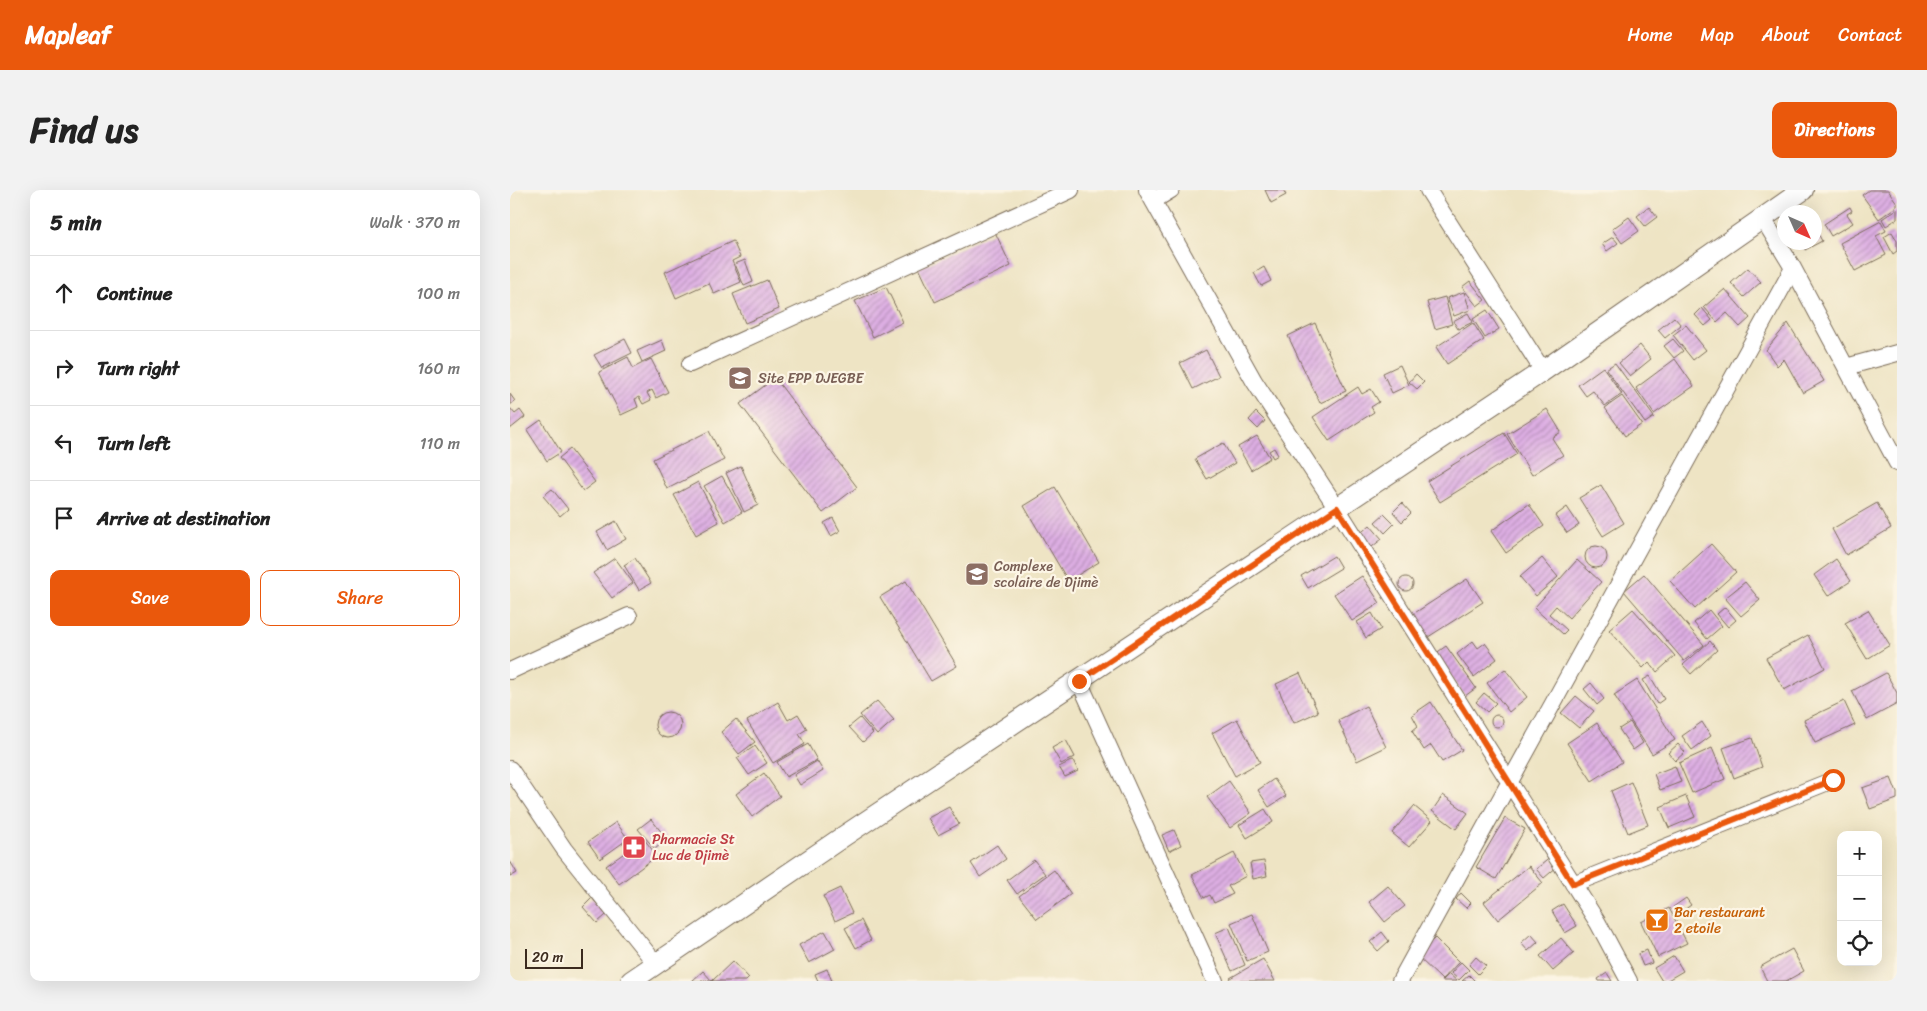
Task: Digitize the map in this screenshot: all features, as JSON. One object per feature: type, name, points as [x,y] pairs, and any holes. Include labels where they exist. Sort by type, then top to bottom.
[{"type":"street","points":[[690,364],[1071,190]]},
{"type":"street","points":[[1171,190],[1150,195],[1254,381],[1337,508],[1598,923],[1628,981]]},
{"type":"street","points":[[1428,190],[1544,370]]},
{"type":"street","points":[[631,981],[844,836],[1544,370],[1803,190]]},
{"type":"street","points":[[1762,217],[1793,268],[1897,463]]},
{"type":"street","points":[[1400,981],[1793,268]]},
{"type":"street","points":[[1846,367],[1897,354]]},
{"type":"street","points":[[510,671],[629,616]]},
{"type":"street","points":[[1079,681],[1215,981]]},
{"type":"street","points":[[510,769],[564,849],[656,964]]},
{"type":"street","points":[[1573,884],[1833,780]]},
{"type":"building","points":[[1265,190],[1283,190],[1286,195],[1271,203]]},
{"type":"building","points":[[1869,190],[1888,190],[1897,206],[1879,219],[1862,195]]},
{"type":"building","points":[[1649,207],[1657,217],[1645,226],[1637,216]]},
{"type":"building","points":[[1850,207],[1852,211],[1847,214],[1853,223],[1831,236],[1824,224]]},
{"type":"building","points":[[1897,209],[1897,219],[1886,226],[1882,219]]},
{"type":"building","points":[[1629,217],[1639,231],[1622,243],[1612,229]]},
{"type":"building","points":[[1881,221],[1886,231],[1876,236],[1886,255],[1855,271],[1840,243]]},
{"type":"building","points":[[995,232],[1011,266],[935,302],[919,268]]},
{"type":"building","points":[[1892,232],[1897,241],[1897,251],[1893,254],[1884,237]]},
{"type":"building","points":[[1613,237],[1618,243],[1607,251],[1602,244]]},
{"type":"building","points":[[733,241],[740,257],[732,261],[741,282],[714,294],[709,283],[676,298],[665,272]]},
{"type":"building","points":[[745,260],[753,282],[744,286],[735,264]]},
{"type":"building","points":[[1264,267],[1271,281],[1261,286],[1254,273]]},
{"type":"building","points":[[1748,268],[1761,282],[1744,297],[1731,283]]},
{"type":"building","points":[[767,280],[779,309],[745,323],[733,294]]},
{"type":"building","points":[[1470,281],[1485,300],[1477,306],[1462,287]]},
{"type":"building","points":[[886,287],[903,322],[873,337],[855,301]]},
{"type":"building","points":[[1725,289],[1750,318],[1740,327],[1727,313],[1717,322],[1704,307]]},
{"type":"building","points":[[1464,292],[1470,310],[1454,316],[1447,298]]},
{"type":"building","points":[[1445,297],[1452,324],[1435,329],[1427,302]]},
{"type":"building","points":[[1702,308],[1712,320],[1705,326],[1695,315]]},
{"type":"building","points":[[1487,310],[1499,329],[1485,338],[1473,319]]},
{"type":"building","points":[[1468,313],[1473,322],[1458,329],[1453,321]]},
{"type":"building","points":[[1674,317],[1681,325],[1665,338],[1658,330]]},
{"type":"building","points":[[1315,323],[1346,391],[1320,403],[1288,336]]},
{"type":"building","points":[[1473,323],[1484,340],[1447,364],[1436,347]]},
{"type":"building","points":[[1788,323],[1824,381],[1803,393],[1784,359],[1777,366],[1766,350]]},
{"type":"building","points":[[1686,325],[1706,350],[1693,360],[1673,335]]},
{"type":"building","points":[[625,339],[632,353],[602,368],[594,355]]},
{"type":"building","points":[[1673,339],[1683,351],[1674,358],[1664,346]]},
{"type":"building","points":[[662,340],[666,351],[642,362],[637,351]]},
{"type":"building","points":[[1640,345],[1651,359],[1630,376],[1619,363]]},
{"type":"building","points":[[1206,350],[1219,376],[1193,389],[1180,363]]},
{"type":"building","points":[[628,357],[633,368],[651,359],[668,392],[656,398],[652,390],[647,393],[651,400],[643,404],[639,397],[635,399],[638,407],[621,415],[599,372]]},
{"type":"building","points":[[1675,359],[1694,386],[1654,414],[1636,388]]},
{"type":"building","points":[[1615,363],[1654,417],[1645,423],[1606,369]]},
{"type":"building","points":[[1400,365],[1409,385],[1392,393],[1383,373]]},
{"type":"building","points":[[1603,367],[1622,394],[1605,406],[1593,391],[1586,396],[1578,385]]},
{"type":"building","points":[[1416,374],[1424,382],[1417,389],[1409,382]]},
{"type":"building","points":[[775,378],[857,487],[823,513],[740,404]]},
{"type":"building","points":[[1358,387],[1362,394],[1371,389],[1379,402],[1371,407],[1374,412],[1329,441],[1313,417]]},
{"type":"building","points":[[510,394],[515,401],[510,405]]},
{"type":"building","points":[[1622,396],[1642,424],[1625,436],[1605,408]]},
{"type":"building","points":[[510,408],[515,414],[520,410],[525,417],[510,429]]},
{"type":"building","points":[[1547,409],[1561,432],[1552,438],[1563,455],[1532,475],[1507,434]]},
{"type":"building","points":[[1256,412],[1265,421],[1258,429],[1249,420]]},
{"type":"building","points":[[541,420],[561,452],[547,461],[527,430]]},
{"type":"building","points":[[709,431],[724,460],[667,489],[653,459]]},
{"type":"building","points":[[1504,433],[1517,454],[1440,502],[1427,481]]},
{"type":"building","points":[[1257,436],[1270,458],[1251,470],[1238,447]]},
{"type":"building","points":[[1223,443],[1235,463],[1207,479],[1195,459]]},
{"type":"building","points":[[1274,448],[1278,455],[1273,458],[1269,451]]},
{"type":"building","points":[[570,449],[595,482],[583,491],[559,458]]},
{"type":"building","points":[[741,466],[758,505],[744,512],[726,473]]},
{"type":"building","points":[[722,476],[742,512],[725,522],[704,486]]},
{"type":"building","points":[[698,482],[719,522],[696,535],[674,495]]},
{"type":"building","points":[[1601,485],[1624,523],[1603,536],[1579,498]]},
{"type":"building","points":[[1055,487],[1099,562],[1068,581],[1024,506]]},
{"type":"building","points":[[552,489],[568,509],[560,516],[543,496]]},
{"type":"building","points":[[1402,503],[1411,513],[1402,522],[1393,512]]},
{"type":"building","points":[[1877,503],[1891,528],[1846,555],[1832,529]]},
{"type":"building","points":[[1529,504],[1544,526],[1506,553],[1491,531]]},
{"type":"building","points":[[1567,507],[1579,525],[1567,533],[1555,516]]},
{"type":"building","points":[[1384,514],[1394,524],[1385,533],[1375,522]]},
{"type":"building","points":[[833,518],[840,531],[831,536],[824,523]]},
{"type":"building","points":[[616,521],[626,539],[607,550],[597,532]]},
{"type":"building","points":[[1370,525],[1382,539],[1368,550],[1356,537]]},
{"type":"building","points":[[1711,544],[1736,572],[1695,609],[1670,581]]},
{"type":"building","points":[[1596,546],[1604,549],[1607,557],[1604,565],[1596,568],[1588,565],[1585,557],[1588,549]]},
{"type":"building","points":[[1334,556],[1341,568],[1308,588],[1301,576]]},
{"type":"building","points":[[615,558],[633,583],[612,598],[593,573]]},
{"type":"building","points":[[635,558],[651,583],[639,590],[624,565]]},
{"type":"building","points":[[1542,558],[1558,577],[1536,596],[1520,577]]},
{"type":"building","points":[[1836,559],[1851,581],[1828,596],[1814,575]]},
{"type":"building","points":[[1577,560],[1601,582],[1569,618],[1556,606],[1549,614],[1567,630],[1563,634],[1534,608]]},
{"type":"building","points":[[1644,574],[1704,645],[1684,661],[1624,591]]},
{"type":"building","points":[[1362,576],[1380,603],[1352,621],[1334,594]]},
{"type":"building","points":[[1403,577],[1409,577],[1413,584],[1409,591],[1403,591],[1399,587],[1399,581]]},
{"type":"building","points":[[1467,579],[1483,602],[1425,639],[1410,616]]},
{"type":"building","points":[[906,581],[957,666],[931,681],[880,597]]},
{"type":"building","points":[[1745,582],[1760,600],[1741,616],[1725,598]]},
{"type":"building","points":[[1725,607],[1736,620],[1728,627],[1717,614]]},
{"type":"building","points":[[1633,609],[1675,656],[1657,672],[1649,662],[1643,668],[1609,630]]},
{"type":"building","points":[[1709,610],[1722,626],[1707,639],[1694,623]]},
{"type":"building","points":[[1868,610],[1890,645],[1867,659],[1845,623]]},
{"type":"building","points":[[1372,613],[1381,629],[1366,638],[1357,622]]},
{"type":"building","points":[[1808,635],[1825,668],[1784,690],[1766,658]]},
{"type":"building","points":[[1473,641],[1478,648],[1485,643],[1497,659],[1474,677],[1457,654]]},
{"type":"building","points":[[1710,641],[1717,650],[1691,674],[1683,665]]},
{"type":"building","points":[[1446,646],[1476,688],[1465,696],[1435,654]]},
{"type":"building","points":[[1505,669],[1527,697],[1509,712],[1487,683]]},
{"type":"building","points":[[1300,673],[1318,712],[1294,723],[1276,684]]},
{"type":"building","points":[[1886,673],[1897,693],[1897,704],[1867,720],[1852,691]]},
{"type":"building","points":[[1650,676],[1664,699],[1657,704],[1643,680]]},
{"type":"building","points":[[1637,680],[1675,740],[1652,754],[1614,695]]},
{"type":"building","points":[[1591,683],[1604,699],[1597,705],[1584,689]]},
{"type":"building","points":[[1484,693],[1496,703],[1487,712],[1476,702]]},
{"type":"building","points":[[1576,696],[1594,711],[1579,728],[1561,713]]},
{"type":"building","points":[[877,701],[894,720],[877,735],[860,715]]},
{"type":"building","points":[[1844,701],[1855,725],[1815,743],[1804,720]]},
{"type":"building","points":[[778,702],[788,720],[798,714],[807,729],[799,734],[805,744],[773,763],[747,721]]},
{"type":"building","points":[[1431,702],[1462,750],[1442,762],[1431,745],[1424,750],[1412,731],[1418,726],[1412,715]]},
{"type":"building","points":[[1366,706],[1386,747],[1357,761],[1338,720]]},
{"type":"building","points":[[668,712],[677,716],[681,725],[677,734],[668,738],[659,734],[655,725],[659,716]]},
{"type":"building","points":[[1495,715],[1499,715],[1503,721],[1499,727],[1495,727],[1491,723],[1491,719]]},
{"type":"building","points":[[860,718],[873,733],[863,742],[849,727]]},
{"type":"building","points":[[736,719],[755,742],[739,754],[721,732]]},
{"type":"building","points":[[1237,719],[1260,762],[1235,776],[1212,733]]},
{"type":"building","points":[[1630,722],[1643,743],[1633,750],[1619,729]]},
{"type":"building","points":[[1702,722],[1711,736],[1692,750],[1682,736]]},
{"type":"building","points":[[1597,723],[1622,762],[1592,781],[1567,743]]},
{"type":"building","points":[[1752,738],[1762,767],[1734,778],[1723,748]]},
{"type":"building","points":[[1066,740],[1075,757],[1061,764],[1052,748]]},
{"type":"building","points":[[808,744],[817,760],[786,777],[777,762]]},
{"type":"building","points":[[1678,744],[1685,752],[1675,761],[1668,753]]},
{"type":"building","points":[[755,746],[767,763],[749,775],[737,758]]},
{"type":"building","points":[[1712,748],[1725,779],[1692,793],[1679,763]]},
{"type":"building","points":[[1073,760],[1078,771],[1065,777],[1059,767]]},
{"type":"building","points":[[817,761],[823,771],[800,785],[794,775]]},
{"type":"building","points":[[1675,766],[1681,782],[1660,790],[1654,774]]},
{"type":"building","points":[[764,773],[780,796],[752,817],[736,794]]},
{"type":"building","points":[[1891,778],[1897,793],[1897,799],[1870,809],[1862,788]]},
{"type":"building","points":[[1274,779],[1286,796],[1269,807],[1258,790]]},
{"type":"building","points":[[1229,781],[1251,813],[1230,828],[1207,797]]},
{"type":"building","points":[[1631,782],[1648,825],[1628,833],[1611,791]]},
{"type":"building","points":[[1443,795],[1468,813],[1456,829],[1432,811]]},
{"type":"building","points":[[1686,796],[1695,817],[1669,828],[1660,807]]},
{"type":"building","points":[[1414,806],[1432,821],[1409,847],[1392,833]]},
{"type":"building","points":[[949,807],[959,824],[938,835],[928,818]]},
{"type":"building","points":[[1265,809],[1273,822],[1247,838],[1239,825]]},
{"type":"building","points":[[1505,818],[1525,829],[1496,879],[1476,867]]},
{"type":"building","points":[[651,819],[667,839],[655,849],[638,829]]},
{"type":"building","points":[[616,822],[628,839],[600,859],[588,842]]},
{"type":"building","points":[[1174,830],[1181,845],[1169,851],[1162,835]]},
{"type":"building","points":[[644,839],[657,856],[619,884],[606,866]]},
{"type":"building","points":[[997,845],[1006,859],[980,877],[971,863]]},
{"type":"building","points":[[1234,853],[1246,876],[1228,886],[1233,894],[1214,903],[1210,895],[1204,898],[1192,875]]},
{"type":"building","points":[[1551,857],[1558,866],[1544,878],[1536,869]]},
{"type":"building","points":[[1034,860],[1045,874],[1017,894],[1007,880]]},
{"type":"building","points":[[510,861],[517,873],[510,877]]},
{"type":"building","points":[[1264,861],[1267,876],[1253,879],[1250,863]]},
{"type":"building","points":[[1529,866],[1543,883],[1498,920],[1484,902]]},
{"type":"building","points":[[1054,870],[1071,894],[1037,919],[1019,896]]},
{"type":"building","points":[[1388,886],[1405,906],[1385,922],[1369,902]]},
{"type":"building","points":[[840,888],[852,913],[835,921],[823,896]]},
{"type":"building","points":[[1461,893],[1471,903],[1466,908],[1456,899]]},
{"type":"building","points":[[592,898],[606,915],[597,923],[583,907]]},
{"type":"building","points":[[1686,898],[1691,905],[1678,914],[1673,907]]},
{"type":"building","points":[[1563,904],[1577,926],[1565,933],[1552,911]]},
{"type":"building","points":[[1669,908],[1687,943],[1658,957],[1641,922]]},
{"type":"building","points":[[1252,914],[1268,952],[1247,961],[1231,923]]},
{"type":"building","points":[[861,920],[871,940],[856,948],[845,928]]},
{"type":"building","points":[[1229,927],[1245,965],[1232,971],[1215,933]]},
{"type":"building","points":[[825,931],[835,949],[809,963],[799,945]]},
{"type":"building","points":[[1382,932],[1389,941],[1378,951],[1370,942]]},
{"type":"building","points":[[1531,934],[1538,942],[1528,951],[1521,943]]},
{"type":"building","points":[[1435,938],[1459,962],[1442,980],[1417,956]]},
{"type":"building","points":[[1561,938],[1574,953],[1553,971],[1540,956]]},
{"type":"building","points":[[1792,949],[1804,971],[1786,981],[1767,981],[1760,967]]},
{"type":"building","points":[[1647,950],[1652,963],[1643,966],[1638,954]]},
{"type":"building","points":[[1674,956],[1683,971],[1666,981],[1662,981],[1654,968]]},
{"type":"building","points":[[1476,957],[1486,966],[1478,974],[1469,965]]},
{"type":"building","points":[[1263,959],[1275,981],[1232,981],[1230,978]]},
{"type":"building","points":[[733,961],[749,978],[746,981],[712,981]]},
{"type":"building","points":[[1461,962],[1469,970],[1459,980],[1451,973]]},
{"type":"building","points":[[827,969],[832,981],[818,981],[815,974]]},
{"type":"building","points":[[703,971],[712,981],[692,981]]},
{"type":"building","points":[[1607,973],[1612,981],[1599,981],[1598,979]]},
{"type":"building","points":[[1449,974],[1457,981],[1442,981]]},
{"type":"building","points":[[1469,975],[1475,981],[1462,981]]},
{"type":"place","name":"Site EPP DJEGBE","points":[[740,378]]},
{"type":"place","name":"Complexe scolaire de Djimè","points":[[977,574]]},
{"type":"place","name":"Pharmacie St Luc de Djimè","points":[[634,847]]},
{"type":"place","name":"Bar restaurant 2 etoile","points":[[1657,920]]},
{"type":"route","points":[[1079,681],[1337,508],[1573,884],[1833,780]]}]
